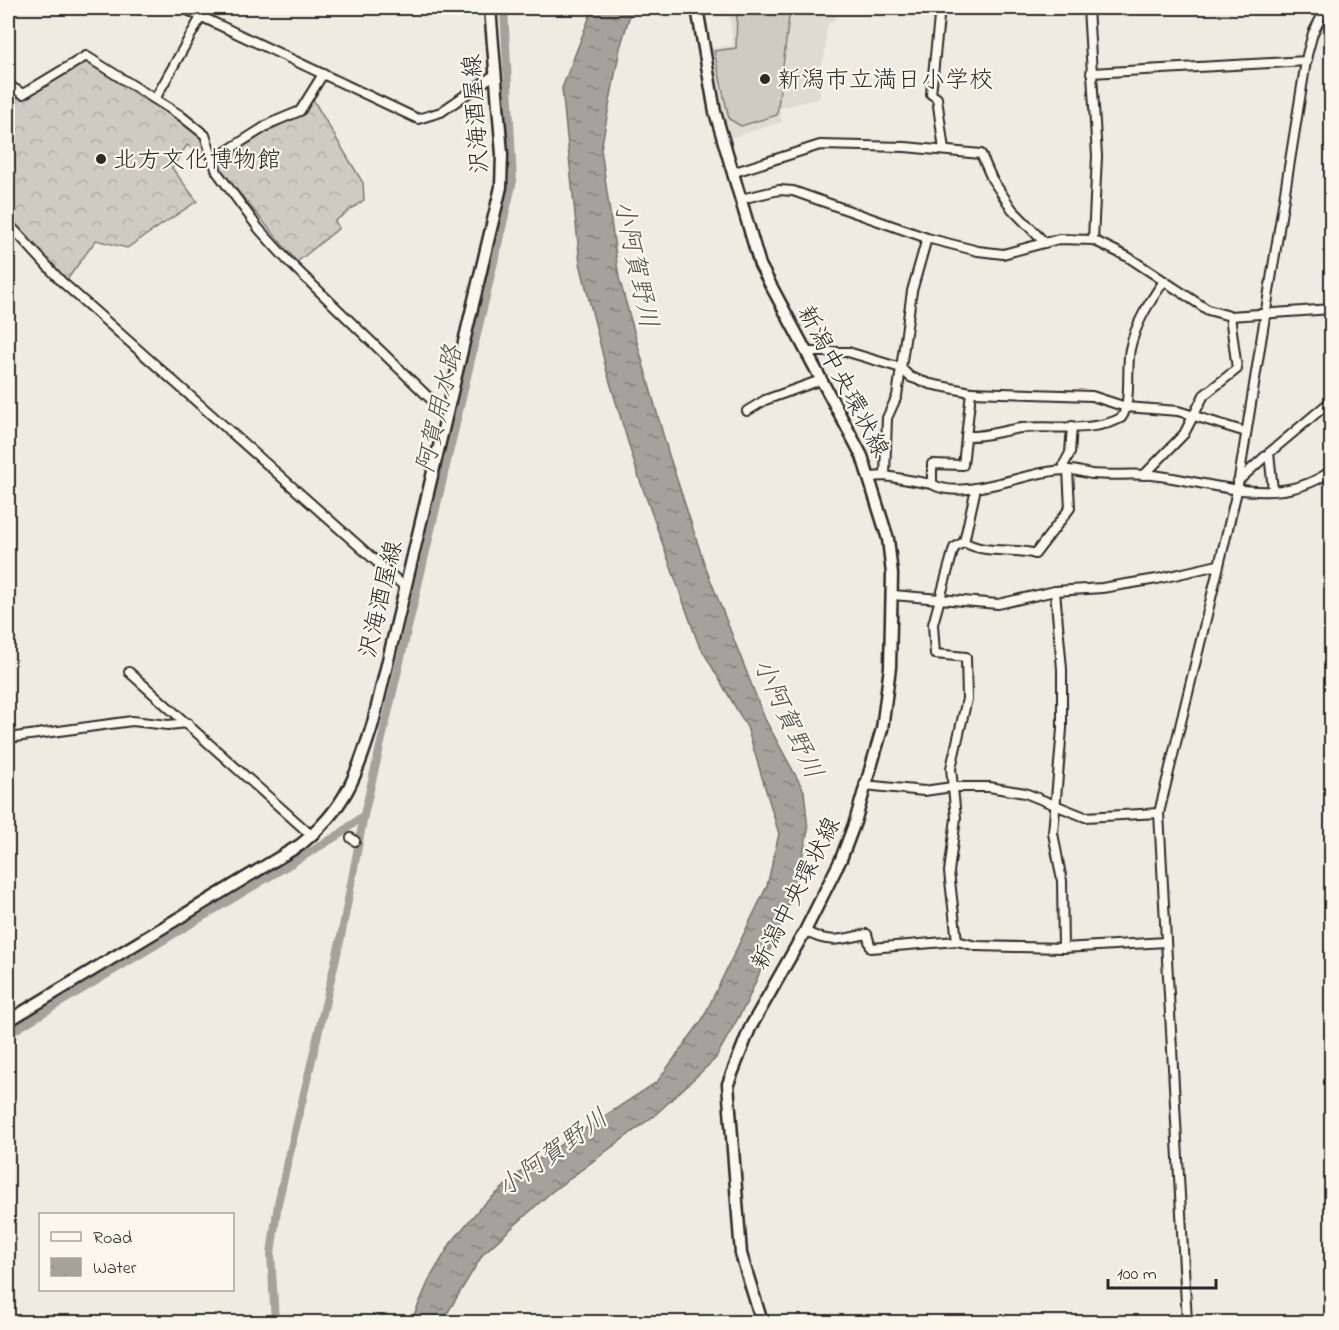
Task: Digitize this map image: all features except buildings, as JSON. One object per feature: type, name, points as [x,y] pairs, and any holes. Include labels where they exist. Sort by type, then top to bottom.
[{"type":"main road","name":"沢海酒屋線","points":[[8,1021],[311,835],[345,798],[358,773],[373,723],[501,187],[502,154],[490,8]]},
{"type":"main road","name":"新潟中央環状線","points":[[697,8],[715,112],[735,172],[760,265],[855,441],[870,477],[888,538],[893,595],[890,667],[882,729],[855,822],[841,859],[805,931],[750,1028],[728,1084],[741,1254],[762,1323]]},
{"type":"street","points":[[183,8],[418,119],[441,112],[494,75]]},
{"type":"street","points":[[155,99],[206,8]]},
{"type":"street","points":[[940,8],[931,94],[937,98],[944,150]]},
{"type":"street","points":[[1061,8],[1088,8],[1097,156],[1093,240]]},
{"type":"street","points":[[1187,1323],[1159,813],[1236,491],[1306,61],[1313,33],[1326,8]]},
{"type":"street","points":[[8,85],[23,94],[86,56],[155,99],[205,135],[218,172],[259,229],[288,261],[446,414]]},
{"type":"street","points":[[1091,73],[1306,61]]},
{"type":"street","points":[[214,159],[271,123],[300,111],[323,74]]},
{"type":"street","points":[[735,172],[820,145],[944,150],[981,154],[992,179],[1012,209],[1045,243]]},
{"type":"street","points":[[741,199],[779,190],[793,192],[927,238],[1003,254],[1070,237],[1093,240],[1128,257],[1208,310],[1230,316],[1332,309]]},
{"type":"street","points":[[8,223],[62,281],[405,587]]},
{"type":"street","points":[[885,476],[887,418],[897,396],[912,291],[927,238]]},
{"type":"street","points":[[966,436],[987,435],[1022,428],[1116,421],[1124,415],[1128,368],[1136,328],[1143,312],[1164,281]]},
{"type":"street","points":[[1144,475],[1184,434],[1208,391],[1237,369],[1230,316]]},
{"type":"street","points":[[807,352],[848,352],[901,368],[910,376],[930,384],[971,392],[1068,393],[1092,396],[1126,407],[1194,415],[1246,432]]},
{"type":"street","points":[[747,411],[765,400],[821,380]]},
{"type":"street","points":[[932,484],[932,464],[963,465],[971,392]]},
{"type":"street","points":[[1238,481],[1332,400]]},
{"type":"street","points":[[964,542],[996,552],[1026,551],[1035,554],[1070,508],[1064,464],[1071,453],[1072,426]]},
{"type":"street","points":[[1269,453],[1273,490]]},
{"type":"street","points":[[870,477],[885,476],[932,484],[938,488],[976,488],[1066,470],[1091,474],[1144,475],[1236,491],[1273,490],[1305,485],[1332,471]]},
{"type":"street","points":[[957,942],[949,872],[956,818],[951,768],[969,687],[966,657],[935,654],[933,624],[954,548],[964,542],[976,488]]},
{"type":"street","points":[[893,595],[998,604],[1055,591],[1102,588],[1218,565]]},
{"type":"street","points":[[1055,591],[1062,669],[1062,729],[1053,833],[1062,881],[1063,948]]},
{"type":"street","points":[[129,672],[311,835]]},
{"type":"street","points":[[9,736],[132,721],[168,725],[188,723]]},
{"type":"street","points":[[864,785],[924,791],[952,787],[989,787],[1025,793],[1085,818],[1159,813]]},
{"type":"street","points":[[805,931],[821,940],[831,941],[867,934],[871,948],[957,942],[976,946],[1063,948],[1166,942]]},
{"type":"shaded area","name":"新潟市立満日小学校","points":[[729,8],[836,8],[835,19],[827,26],[824,59],[819,66],[820,98],[779,108],[782,122],[727,139],[714,93],[707,49],[733,45]]},
{"type":"green space","points":[[780,8],[790,8],[777,115],[741,126],[729,119],[714,51],[736,48],[737,11],[779,15]]},
{"type":"green space","points":[[87,61],[179,119],[213,147],[209,161],[187,145],[172,168],[197,201],[127,248],[96,240],[66,281],[8,219],[8,92],[23,98]]},
{"type":"green space","points":[[312,98],[363,183],[364,200],[335,221],[339,228],[297,262],[221,171],[220,159],[301,113]]},
{"type":"water","name":"小阿賀野川","points":[[593,8],[632,8],[620,48],[601,149],[619,278],[668,452],[705,566],[765,719],[804,791],[808,830],[795,891],[746,1004],[715,1059],[655,1115],[549,1194],[483,1254],[442,1322],[411,1322],[430,1278],[451,1243],[479,1209],[525,1168],[657,1082],[702,1020],[767,886],[779,834],[747,727],[698,643],[637,472],[607,372],[580,263],[562,88]]},
{"type":"waterway","name":"阿賀用水路","points":[[275,1322],[271,1254],[278,1203],[341,937],[364,815],[513,181],[504,8]]},
{"type":"waterway","points":[[8,1034],[340,834],[364,815]]},
{"type":"place","name":"新潟市立満日小学校","points":[[765,79]]},
{"type":"place","name":"北方文化博物館","points":[[101,159]]}]
